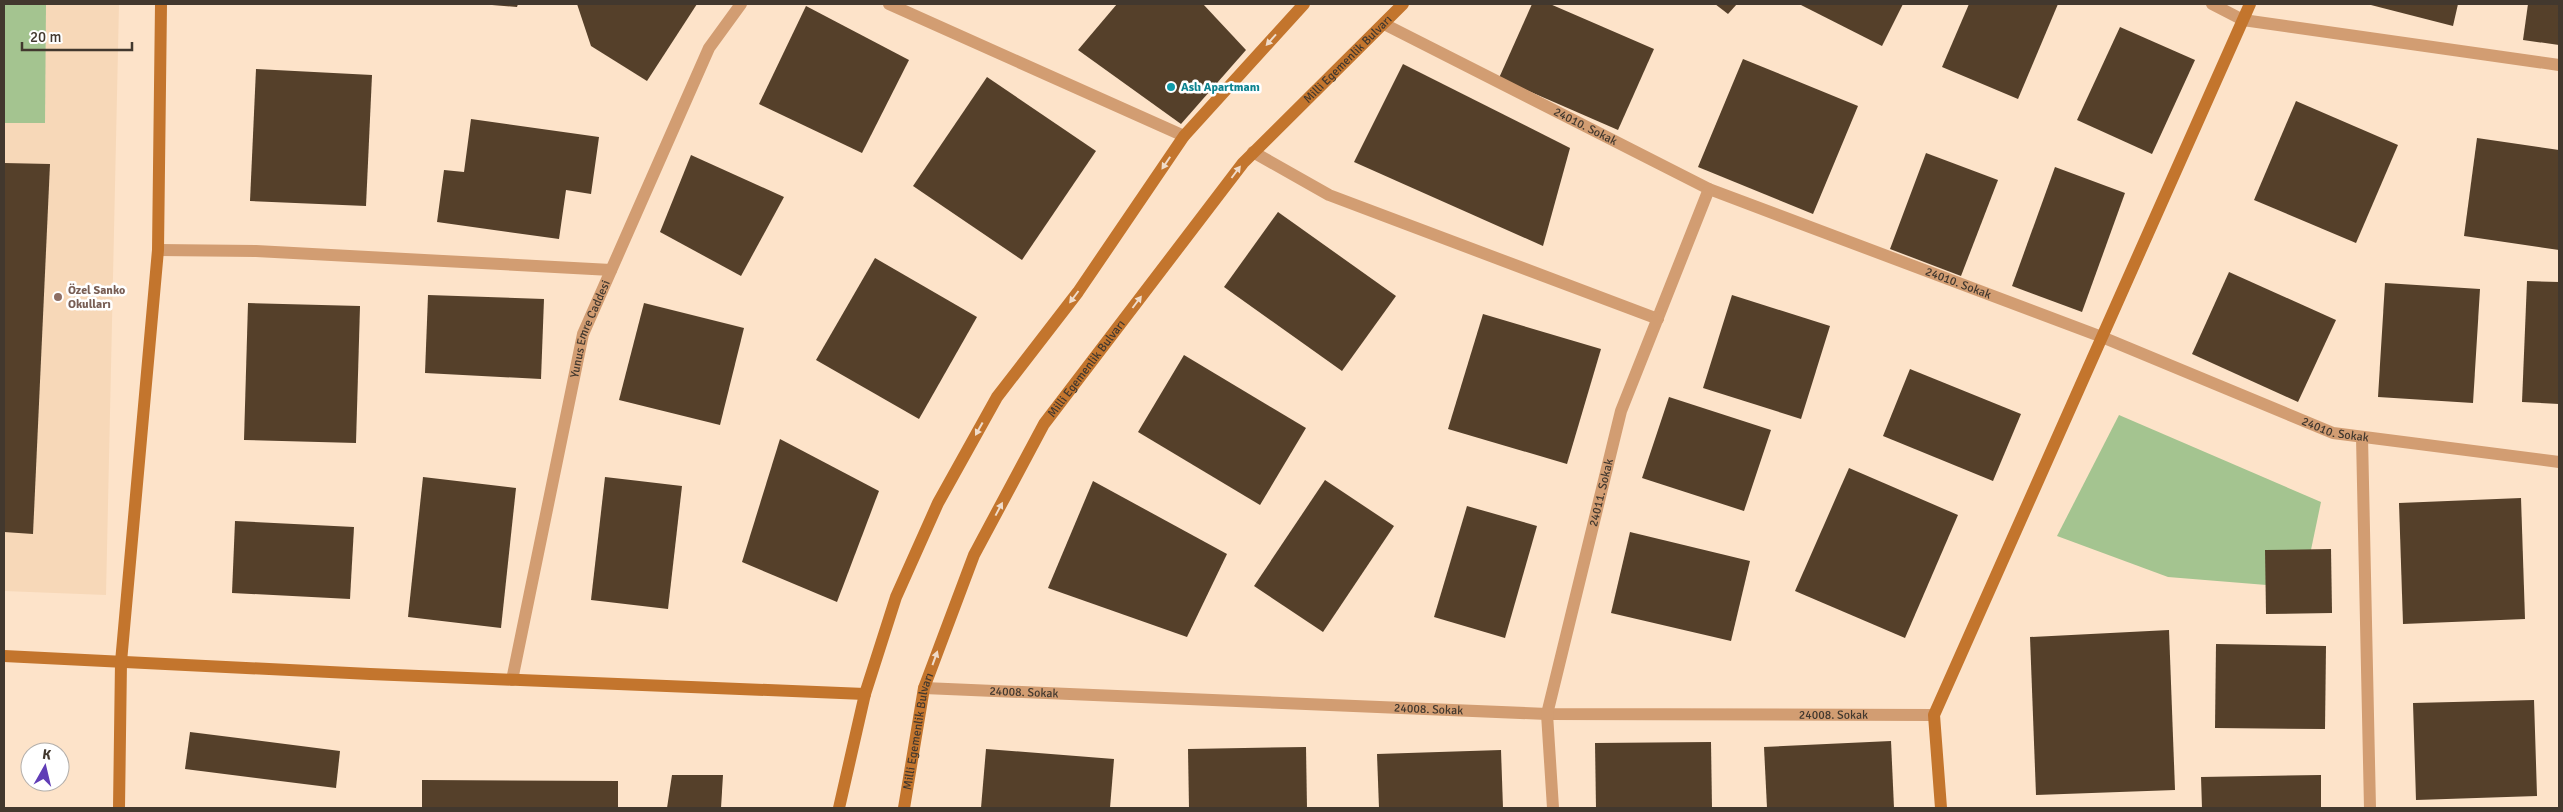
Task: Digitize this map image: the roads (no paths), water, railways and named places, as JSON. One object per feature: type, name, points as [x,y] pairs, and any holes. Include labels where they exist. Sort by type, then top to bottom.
[{"type":"street","points":[[119,808],[121,662],[158,250],[162,4]]},
{"type":"street","name":"Yunus Emre Caddesi","points":[[512,680],[583,334],[709,48],[742,4]]},
{"type":"street","points":[[889,4],[1184,136]]},
{"type":"street","points":[[839,808],[865,694],[896,597],[938,503],[997,397],[1078,292],[1184,136],[1304,4]]},
{"type":"street","name":"Milli Egemenlik Bulvarı","points":[[904,808],[924,688],[974,555],[1044,424],[1243,162],[1403,4]]},
{"type":"street","points":[[2212,4],[2243,20],[2559,65]]},
{"type":"street","points":[[1942,808],[1934,715],[2250,4]]},
{"type":"street","name":"24010. Sokak","points":[[1384,24],[1709,189],[2102,337],[2332,433],[2559,462]]},
{"type":"street","points":[[1253,152],[1329,195],[1658,319]]},
{"type":"street","name":"24011. Sokak","points":[[1553,808],[1546,714],[1621,411],[1709,189]]},
{"type":"street","points":[[158,250],[256,251],[611,270]]},
{"type":"street","points":[[2362,437],[2370,808]]},
{"type":"street","points":[[4,656],[512,680],[865,694]]},
{"type":"street","name":"24008. Sokak","points":[[924,688],[1546,714],[1934,715]]},
{"type":"place","name":"Aslı Apartmanı","points":[[1171,87]]},
{"type":"place","name":"Özel Sanko Okulları","points":[[58,297]]}]
